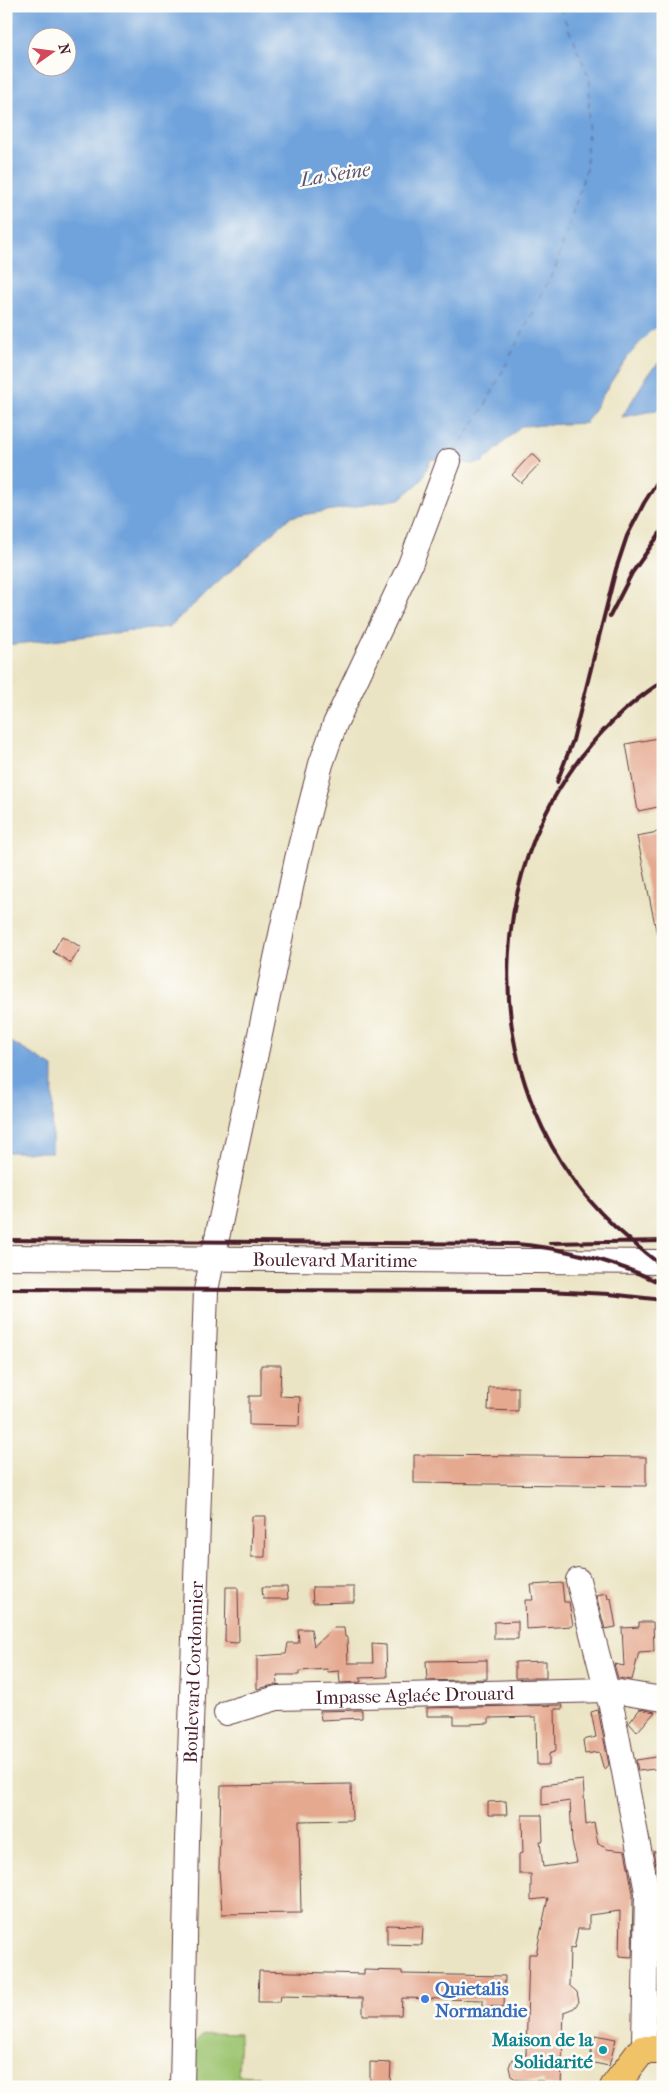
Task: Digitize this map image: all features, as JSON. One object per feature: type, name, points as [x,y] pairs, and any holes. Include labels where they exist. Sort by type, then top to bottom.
[{"type":"main road","points":[[614,2087],[652,2050]]},
{"type":"street","name":"Boulevard Cordonnier","points":[[182,2087],[187,1841],[206,1290],[298,859],[321,764],[338,716],[410,565],[449,461]]},
{"type":"street","name":"Boulevard Maritime","points":[[6,1257],[663,1262]]},
{"type":"street","points":[[578,1580],[613,1714],[655,1892],[644,2043],[652,2050]]},
{"type":"street","name":"Impasse Aglaée Drouard","points":[[226,1713],[276,1698],[606,1690],[663,1699]]},
{"type":"green space","points":[[208,2033],[240,2034],[238,2075],[259,2076],[259,2087],[194,2087],[195,2042],[202,2035]]},
{"type":"water","name":"La Seine","points":[[6,6],[663,6],[663,323],[639,344],[629,356],[586,423],[521,426],[483,462],[472,464],[431,459],[421,481],[400,499],[290,517],[169,627],[6,645]]},
{"type":"water","points":[[663,359],[663,409],[622,417],[651,370]]},
{"type":"water","points":[[6,1039],[53,1067],[52,1152],[6,1152]]},
{"type":"pier","points":[[663,323],[663,326],[650,335],[631,357],[589,423],[586,423],[629,356],[649,333]]},
{"type":"building","points":[[532,453],[541,462],[521,483],[512,475]]},
{"type":"building","points":[[663,737],[663,806],[638,811],[626,744]]},
{"type":"building","points":[[663,831],[663,935],[657,935],[637,836]]},
{"type":"building","points":[[62,936],[81,947],[71,963],[53,952]]},
{"type":"building","points":[[261,1365],[281,1365],[280,1396],[300,1397],[299,1426],[249,1425],[249,1396],[261,1396]]},
{"type":"building","points":[[489,1387],[518,1387],[518,1411],[488,1410]]},
{"type":"building","points":[[414,1455],[646,1457],[646,1486],[414,1483]]},
{"type":"building","points":[[252,1516],[266,1516],[265,1557],[251,1557]]},
{"type":"building","points":[[562,1583],[564,1602],[569,1602],[573,1626],[526,1629],[525,1600],[533,1600],[531,1585]]},
{"type":"building","points":[[226,1587],[238,1587],[239,1642],[237,1643],[225,1642]]},
{"type":"building","points":[[262,1587],[287,1587],[288,1599],[263,1599]]},
{"type":"building","points":[[312,1587],[354,1587],[354,1602],[313,1603]]},
{"type":"building","points":[[607,1593],[608,1599],[611,1598],[616,1627],[605,1629],[596,1595]]},
{"type":"building","points":[[518,1621],[518,1639],[494,1639],[494,1622]]},
{"type":"building","points":[[639,1622],[653,1622],[654,1651],[639,1652],[632,1680],[618,1678],[614,1664],[624,1666],[622,1628],[639,1627]]},
{"type":"building","points":[[333,1628],[344,1628],[345,1637],[347,1637],[348,1663],[373,1663],[372,1644],[386,1645],[387,1677],[360,1678],[361,1682],[340,1683],[339,1671],[328,1672],[327,1669],[299,1671],[299,1675],[277,1675],[278,1684],[257,1689],[257,1656],[286,1654],[288,1643],[299,1643],[298,1629],[311,1629],[314,1646]]},
{"type":"building","points":[[487,1660],[487,1679],[427,1681],[426,1661]]},
{"type":"building","points":[[546,1661],[546,1678],[515,1678],[515,1662]]},
{"type":"building","points":[[563,1705],[562,1709],[555,1709],[556,1751],[549,1754],[549,1765],[537,1765],[536,1717],[489,1718],[489,1723],[454,1724],[454,1716],[427,1716],[427,1708]]},
{"type":"building","points":[[640,1709],[655,1712],[637,1732],[629,1723]]},
{"type":"building","points":[[362,1710],[362,1718],[321,1720],[320,1711]]},
{"type":"building","points":[[598,1710],[609,1765],[604,1770],[599,1752],[585,1754],[583,1740],[596,1737],[591,1712]]},
{"type":"building","points":[[663,1756],[663,1768],[638,1771],[636,1760]]},
{"type":"building","points":[[583,1780],[586,1825],[594,1823],[598,1844],[605,1846],[606,1849],[625,1851],[633,1893],[632,1957],[619,1956],[620,1911],[589,1915],[589,1929],[578,1929],[574,1949],[570,1948],[569,1985],[577,1992],[579,2002],[574,2008],[564,2012],[561,2086],[544,2085],[544,2081],[514,2078],[511,2076],[509,2067],[512,2059],[526,2055],[529,1954],[536,1954],[548,1898],[531,1900],[531,1874],[519,1874],[519,1854],[523,1853],[522,1815],[542,1815],[543,1841],[540,1841],[543,1867],[577,1862],[572,1842],[570,1801],[542,1805],[542,1785]]},
{"type":"building","points":[[351,1784],[352,1820],[299,1821],[301,1913],[222,1914],[219,1869],[221,1786]]},
{"type":"building","points":[[506,1801],[507,1815],[488,1815],[488,1802]]},
{"type":"building","points":[[663,1851],[663,1880],[659,1880],[653,1852]]},
{"type":"building","points":[[387,1925],[423,1926],[422,1945],[387,1944]]},
{"type":"building","points":[[364,1970],[402,1971],[402,1974],[505,1976],[504,2007],[483,2006],[483,2000],[402,1998],[401,2015],[363,2015],[363,1998],[281,1996],[280,2002],[258,2002],[259,1971],[364,1974]]},
{"type":"building","name":"Maison de la Solidarité","points":[[595,2035],[616,2039],[609,2066],[589,2062]]},
{"type":"building","points":[[370,2062],[391,2063],[390,2086],[370,2085]]},
{"type":"ferry route","points":[[455,451],[485,406],[556,266],[586,170],[590,80],[559,6]]},
{"type":"railway","points":[[557,782],[573,740],[616,569],[627,536],[644,503],[663,473]]},
{"type":"railway","points":[[610,616],[632,573],[663,529]]},
{"type":"railway","points":[[663,681],[600,735],[553,801],[522,874],[509,953],[513,1032],[534,1109],[573,1179],[630,1240],[663,1266]]},
{"type":"railway","points":[[6,1240],[516,1244],[544,1247],[586,1256],[613,1264],[663,1284]]},
{"type":"railway","points":[[550,1243],[663,1241]]},
{"type":"railway","points":[[6,1289],[546,1291],[609,1294],[663,1300]]},
{"type":"place","name":"Quietalis Normandie","points":[[425,1999]]},
{"type":"place","name":"Maison de la Solidarité","points":[[603,2050]]}]
